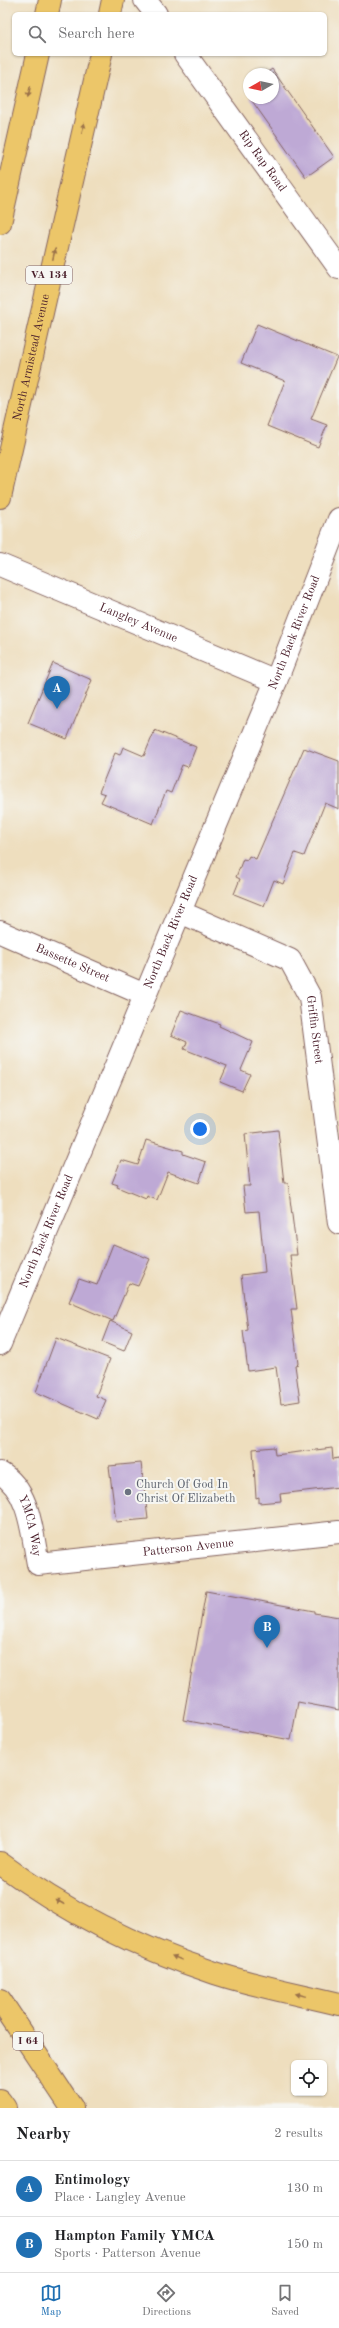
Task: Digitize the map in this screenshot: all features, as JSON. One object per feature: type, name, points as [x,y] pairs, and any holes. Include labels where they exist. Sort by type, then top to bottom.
[{"type":"main road","points":[[47,12],[50,0]]},
{"type":"main road","points":[[110,12],[113,0]]},
{"type":"main road","points":[[0,223],[3,192],[37,56]]},
{"type":"main road","name":"North Armistead Avenue","points":[[0,497],[101,56]]},
{"type":"main road","points":[[0,1863],[24,1881],[112,1932],[216,1973],[339,2004]]},
{"type":"main road","name":"I 64","points":[[0,2000],[72,2108]]},
{"type":"main road","points":[[0,2101],[5,2108]]},
{"type":"street","points":[[145,0],[154,12]]},
{"type":"street","name":"Rip Rap Road","points":[[185,56],[339,268]]},
{"type":"street","name":"North Back River Road","points":[[0,1344],[276,681],[330,563],[339,519]]},
{"type":"street","name":"Langley Avenue","points":[[0,565],[276,681]]},
{"type":"street","name":"Griffin Street","points":[[180,912],[290,960],[310,997],[339,1223]]},
{"type":"street","name":"Bassette Street","points":[[0,932],[145,995]]},
{"type":"street","name":"YMCA Way","points":[[0,1473],[8,1478],[28,1509],[38,1564]]},
{"type":"street","name":"Patterson Avenue","points":[[38,1564],[339,1532]]},
{"type":"building","points":[[279,79],[334,157],[306,177],[254,104],[279,104]]},
{"type":"building","points":[[257,324],[337,357],[311,419],[327,425],[318,447],[267,426],[285,381],[241,363]]},
{"type":"building","points":[[53,663],[92,680],[67,739],[28,723]]},
{"type":"building","points":[[155,730],[196,747],[188,767],[182,765],[171,793],[166,791],[153,824],[101,802],[105,794],[99,792],[115,753],[120,755],[123,747],[144,756]]},
{"type":"building","points":[[304,748],[339,761],[339,809],[325,803],[304,856],[295,853],[283,884],[274,880],[264,906],[234,894],[240,879],[236,877],[243,859],[247,860],[249,856],[256,859]]},
{"type":"building","points":[[181,1010],[220,1024],[219,1026],[253,1042],[241,1070],[250,1074],[242,1091],[220,1082],[227,1066],[184,1049],[187,1042],[171,1035]]},
{"type":"building","points":[[278,1130],[284,1183],[288,1183],[297,1255],[290,1255],[297,1309],[291,1309],[298,1364],[295,1365],[300,1401],[281,1404],[276,1367],[248,1371],[243,1331],[248,1330],[241,1275],[265,1272],[259,1211],[246,1212],[243,1186],[250,1186],[245,1134]]},
{"type":"building","points":[[146,1140],[183,1151],[183,1154],[206,1162],[199,1183],[168,1172],[157,1200],[147,1196],[146,1199],[117,1187],[118,1185],[112,1183],[121,1160],[138,1165]]},
{"type":"building","points":[[113,1244],[150,1259],[138,1286],[129,1283],[113,1321],[69,1302],[79,1279],[97,1285]]},
{"type":"building","points":[[110,1321],[132,1331],[124,1351],[102,1342]]},
{"type":"building","points":[[56,1338],[110,1359],[96,1396],[106,1400],[98,1419],[36,1392]]},
{"type":"building","points":[[274,1447],[275,1455],[332,1448],[333,1459],[339,1458],[339,1487],[280,1494],[281,1501],[259,1503],[259,1497],[256,1498],[253,1449]]},
{"type":"building","name":"Church Of God In Christ Of Elizabeth","points":[[141,1463],[148,1519],[116,1522],[109,1466]]},
{"type":"building","points":[[206,1591],[339,1617],[339,1710],[298,1702],[291,1740],[183,1720]]},
{"type":"place","name":"Entimology","points":[[57,709]]},
{"type":"place","name":"Church Of God In Christ Of Elizabeth","points":[[128,1492]]},
{"type":"place","name":"Hampton Family YMCA","points":[[267,1648]]}]
